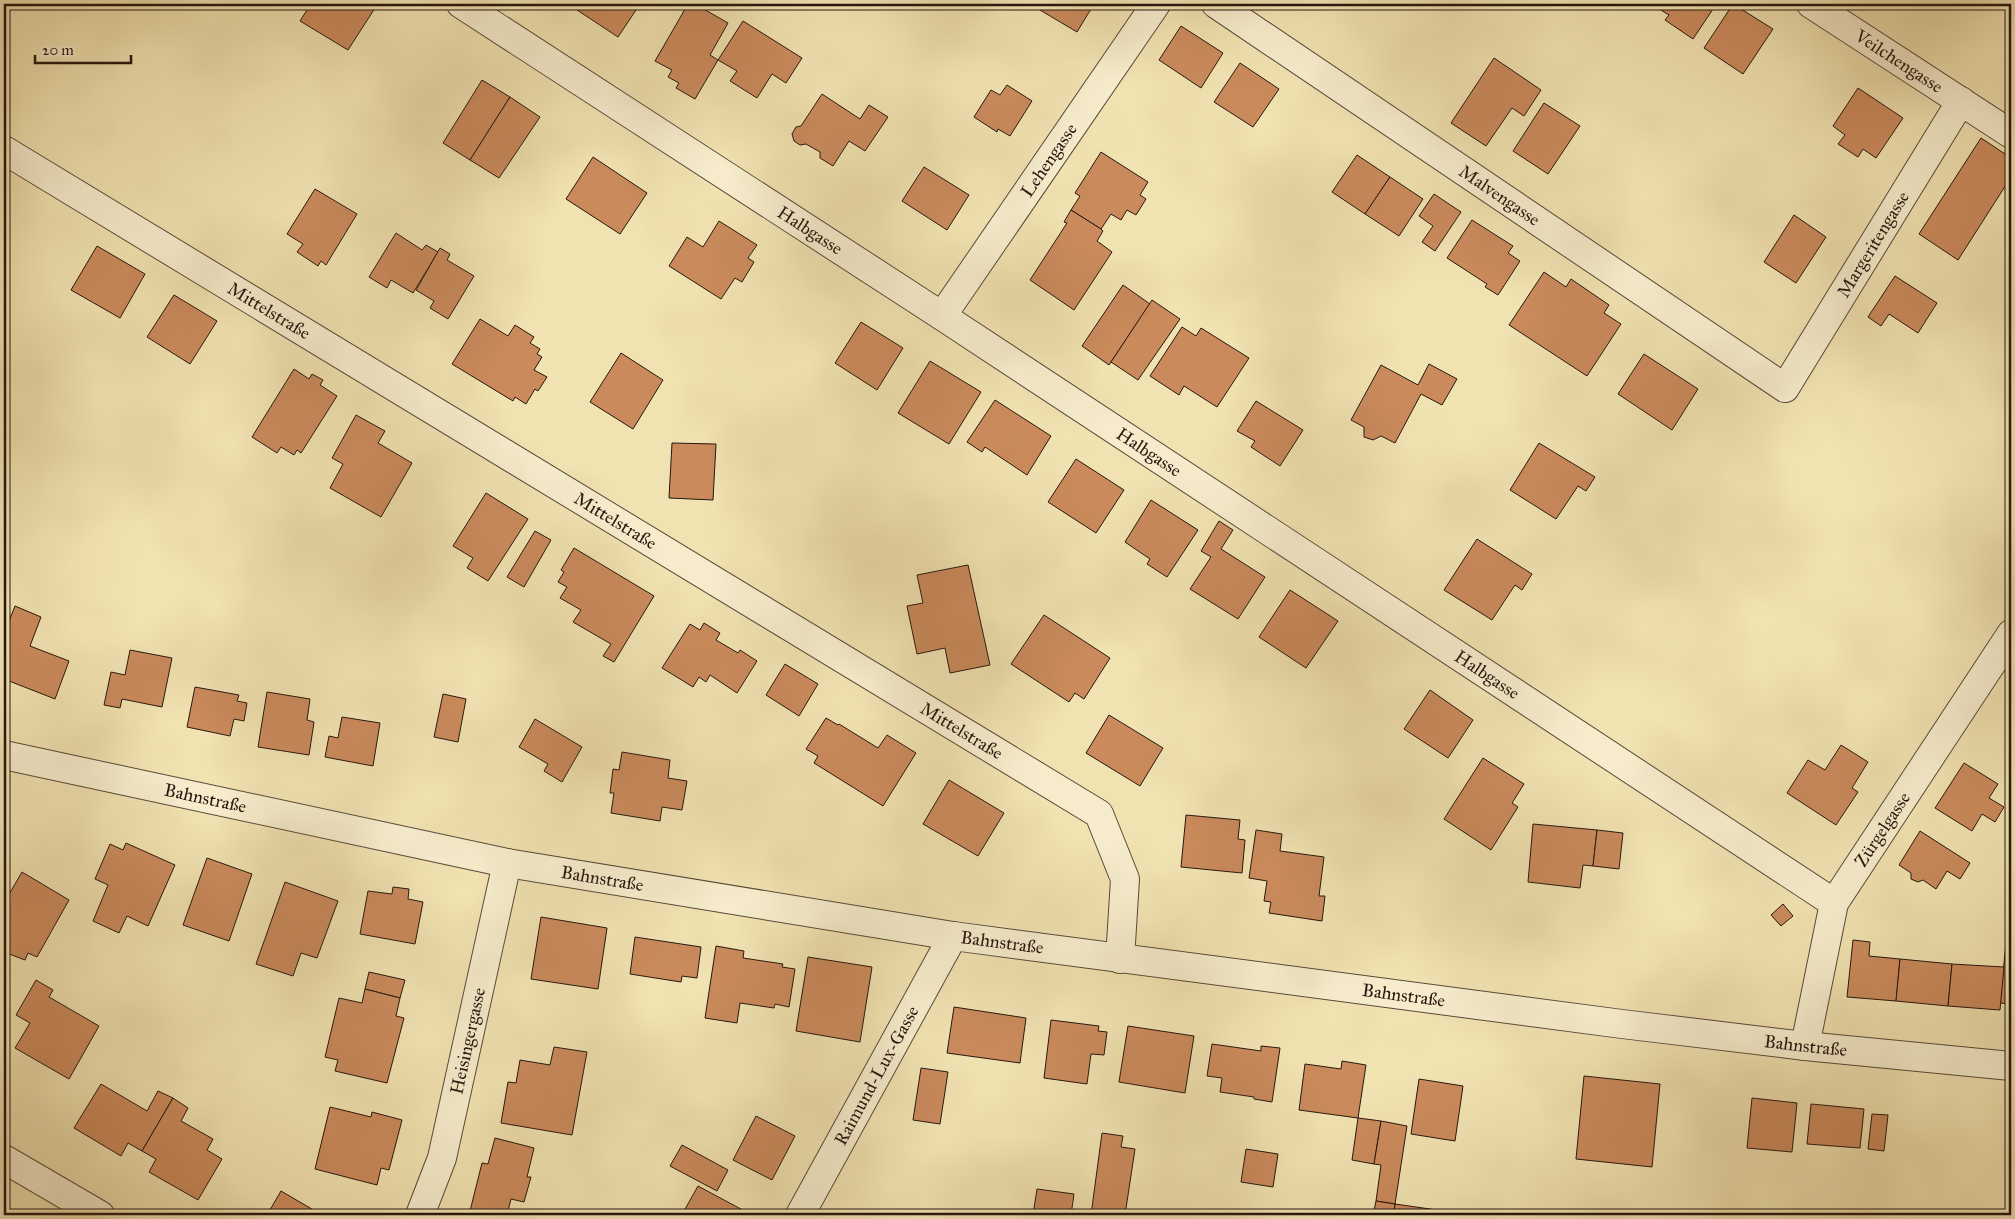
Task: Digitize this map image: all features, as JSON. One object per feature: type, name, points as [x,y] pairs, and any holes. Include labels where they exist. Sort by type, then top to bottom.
[{"type":"street","name":"Halbgasse","points":[[461,4],[942,316],[1834,903]]},
{"type":"street","name":"Lehengasse","points":[[942,316],[1156,4]]},
{"type":"street","name":"Malvengasse","points":[[1216,4],[1785,388]]},
{"type":"street","name":"Veilchengasse","points":[[1811,4],[2011,134]]},
{"type":"street","name":"Margeritengasse","points":[[1785,388],[1961,102]]},
{"type":"street","name":"Mittelstraße","points":[[4,150],[1099,814],[1125,879],[1120,959]]},
{"type":"street","name":"Zürgelgasse","points":[[1805,1046],[1834,903],[2011,634]]},
{"type":"street","name":"Bahnstraße","points":[[4,755],[507,862],[952,936],[1805,1046],[2011,1066]]},
{"type":"street","name":"Heisingergasse","points":[[420,1215],[442,1158],[507,862]]},
{"type":"street","name":"Raimund-Lux-Gasse","points":[[800,1215],[952,936]]},
{"type":"street","points":[[4,1160],[100,1215]]},
{"type":"building","points":[[303,4],[369,4],[375,8],[348,50],[300,21],[309,7]]},
{"type":"building","points":[[568,4],[640,4],[618,37]]},
{"type":"building","points":[[688,4],[695,4],[728,23],[710,55],[718,60],[695,99],[676,88],[679,83],[668,77],[672,70],[655,61]]},
{"type":"building","points":[[1044,4],[1094,4],[1077,32],[1040,10]]},
{"type":"building","points":[[1651,4],[1704,4],[1713,9],[1693,39],[1665,20],[1669,15]]},
{"type":"building","points":[[1733,4],[1773,29],[1743,74],[1704,48]]},
{"type":"building","points":[[743,21],[802,58],[786,83],[772,74],[757,98],[730,81],[737,71],[718,60]]},
{"type":"building","points":[[1181,26],[1223,53],[1201,88],[1159,60]]},
{"type":"building","points":[[1494,58],[1541,90],[1524,116],[1512,108],[1486,146],[1451,123]]},
{"type":"building","points":[[1240,63],[1279,89],[1253,127],[1214,102]]},
{"type":"building","points":[[482,80],[510,97],[470,160],[443,143]]},
{"type":"building","points":[[1007,85],[1032,101],[1010,136],[998,129],[997,132],[974,117],[991,90],[1000,95]]},
{"type":"building","points":[[1858,88],[1903,118],[1876,158],[1863,149],[1858,157],[1838,144],[1845,135],[1833,126]]},
{"type":"building","points":[[822,94],[860,119],[869,105],[888,117],[865,151],[849,141],[833,166],[820,158],[820,152],[806,144],[800,145],[794,141],[792,134],[796,127],[801,126]]},
{"type":"building","points":[[510,97],[540,117],[499,178],[470,160]]},
{"type":"building","points":[[1544,103],[1580,126],[1548,174],[1513,151]]},
{"type":"building","points":[[1981,138],[2011,158],[2011,177],[1958,260],[1919,234]]},
{"type":"building","points":[[1101,152],[1148,182],[1140,195],[1146,199],[1136,215],[1127,210],[1121,220],[1111,214],[1101,229],[1071,210],[1080,196],[1075,193]]},
{"type":"building","points":[[1357,155],[1390,177],[1365,214],[1332,192]]},
{"type":"building","points":[[593,157],[647,193],[620,234],[566,199]]},
{"type":"building","points":[[924,167],[969,195],[947,230],[902,201]]},
{"type":"building","points":[[1390,177],[1423,199],[1399,236],[1365,214]]},
{"type":"building","points":[[315,189],[357,214],[326,265],[321,261],[318,266],[297,252],[303,244],[287,234]]},
{"type":"building","points":[[1434,194],[1461,212],[1435,251],[1422,242],[1433,226],[1419,216]]},
{"type":"building","points":[[1071,210],[1103,231],[1097,241],[1112,252],[1074,310],[1030,280],[1067,223],[1064,222]]},
{"type":"building","points":[[1794,215],[1826,237],[1796,283],[1764,262]]},
{"type":"building","points":[[1472,220],[1513,246],[1508,253],[1520,261],[1498,295],[1485,287],[1487,284],[1447,258]]},
{"type":"building","points":[[719,221],[757,245],[748,258],[754,262],[742,282],[735,278],[721,299],[669,266],[687,237],[703,247]]},
{"type":"building","points":[[396,233],[422,250],[426,245],[438,252],[413,293],[391,280],[387,288],[369,277]]},
{"type":"building","points":[[97,246],[145,274],[120,318],[71,290]]},
{"type":"building","points":[[440,248],[450,254],[447,260],[474,276],[448,319],[430,308],[434,301],[416,290]]},
{"type":"building","points":[[1544,272],[1566,287],[1571,279],[1609,305],[1604,313],[1621,324],[1587,376],[1509,325]]},
{"type":"building","points":[[1895,276],[1937,303],[1918,333],[1889,314],[1881,326],[1868,317]]},
{"type":"building","points":[[1123,285],[1150,304],[1109,365],[1082,346]]},
{"type":"building","points":[[174,295],[217,321],[190,364],[147,337]]},
{"type":"building","points":[[1152,300],[1180,319],[1138,380],[1111,362]]},
{"type":"building","points":[[480,319],[508,336],[515,325],[534,337],[530,343],[540,349],[537,354],[542,357],[534,370],[547,377],[538,391],[535,389],[526,404],[515,397],[513,401],[452,364]]},
{"type":"building","points":[[861,322],[903,348],[877,390],[835,363]]},
{"type":"building","points":[[1182,327],[1196,336],[1201,328],[1249,358],[1217,407],[1184,386],[1179,395],[1150,376]]},
{"type":"building","points":[[621,353],[663,380],[633,429],[590,402]]},
{"type":"building","points":[[1644,354],[1698,389],[1672,430],[1618,394]]},
{"type":"building","points":[[4,355],[10,358],[4,367]]},
{"type":"building","points":[[930,361],[981,392],[949,444],[898,413]]},
{"type":"building","points":[[1429,364],[1457,379],[1442,405],[1421,394],[1395,443],[1381,436],[1373,440],[1364,437],[1364,427],[1351,420],[1381,365],[1418,385]]},
{"type":"building","points":[[294,369],[309,379],[312,374],[323,380],[320,385],[337,396],[301,453],[297,450],[294,455],[281,447],[277,453],[252,437]]},
{"type":"building","points":[[995,400],[1051,436],[1027,475],[985,447],[982,452],[967,442]]},
{"type":"building","points":[[1256,401],[1303,430],[1280,466],[1251,447],[1255,441],[1237,431]]},
{"type":"building","points":[[356,415],[385,431],[378,443],[412,463],[381,517],[330,488],[343,464],[332,458]]},
{"type":"building","points":[[672,443],[716,444],[713,500],[669,498]]},
{"type":"building","points":[[1539,443],[1595,477],[1586,491],[1578,486],[1556,519],[1510,490]]},
{"type":"building","points":[[1076,459],[1124,490],[1096,533],[1048,502]]},
{"type":"building","points":[[486,493],[528,519],[488,581],[467,568],[473,558],[453,546]]},
{"type":"building","points":[[1151,500],[1198,530],[1167,577],[1147,564],[1150,559],[1125,542]]},
{"type":"building","points":[[1219,521],[1233,530],[1221,549],[1265,577],[1238,619],[1190,589],[1211,557],[1201,551]]},
{"type":"building","points":[[535,531],[551,540],[524,587],[507,577]]},
{"type":"building","points":[[1477,539],[1532,574],[1522,590],[1515,585],[1492,620],[1444,590]]},
{"type":"building","points":[[574,548],[654,596],[614,662],[603,656],[611,644],[573,622],[581,610],[560,598],[567,587],[558,582],[564,572],[561,570]]},
{"type":"building","points":[[968,565],[990,665],[950,673],[945,648],[917,654],[907,606],[923,603],[917,575]]},
{"type":"building","points":[[1290,590],[1338,621],[1306,668],[1259,637]]},
{"type":"building","points":[[15,606],[41,617],[30,646],[69,661],[55,699],[4,679],[4,634]]},
{"type":"building","points":[[1044,615],[1110,658],[1084,699],[1075,693],[1069,702],[1011,664]]},
{"type":"building","points":[[704,623],[720,633],[716,640],[738,653],[740,650],[757,661],[737,693],[710,675],[706,682],[699,677],[693,687],[662,668],[690,624],[700,630]]},
{"type":"building","points":[[130,650],[172,658],[162,707],[122,699],[120,708],[104,705],[111,672],[125,675]]},
{"type":"building","points":[[785,664],[818,684],[799,716],[766,695]]},
{"type":"building","points":[[195,687],[239,695],[237,701],[247,703],[244,721],[234,719],[230,736],[187,727]]},
{"type":"building","points":[[1430,690],[1473,720],[1448,758],[1404,729]]},
{"type":"building","points":[[267,692],[310,699],[307,720],[314,722],[309,755],[258,747]]},
{"type":"building","points":[[443,694],[466,699],[458,742],[434,737]]},
{"type":"building","points":[[1109,715],[1163,748],[1140,786],[1086,753]]},
{"type":"building","points":[[342,717],[380,723],[373,766],[325,757],[329,736],[338,738]]},
{"type":"building","points":[[826,718],[878,748],[887,735],[916,753],[883,806],[814,763],[818,756],[806,749]]},
{"type":"building","points":[[535,719],[582,747],[562,782],[544,771],[548,764],[519,747]]},
{"type":"building","points":[[1841,745],[1868,762],[1852,788],[1858,792],[1836,825],[1787,793],[1808,760],[1825,770]]},
{"type":"building","points":[[622,752],[670,760],[668,778],[687,781],[682,810],[662,807],[660,821],[611,813],[614,793],[610,793],[613,769],[619,770]]},
{"type":"building","points":[[1483,758],[1524,784],[1512,803],[1518,807],[1491,850],[1444,819]]},
{"type":"building","points":[[1964,763],[1998,784],[1989,798],[2004,807],[1995,822],[1982,814],[1972,831],[1935,808]]},
{"type":"building","points":[[949,780],[1004,813],[978,856],[923,824]]},
{"type":"building","points":[[1186,815],[1240,820],[1238,839],[1245,840],[1242,873],[1181,867]]},
{"type":"building","points":[[1533,824],[1597,830],[1593,866],[1583,865],[1580,888],[1528,882]]},
{"type":"building","points":[[1256,830],[1282,834],[1280,851],[1324,857],[1319,896],[1325,896],[1322,921],[1269,913],[1271,902],[1264,901],[1267,881],[1249,878]]},
{"type":"building","points":[[1597,830],[1623,833],[1619,869],[1593,866]]},
{"type":"building","points":[[1920,831],[1970,863],[1960,879],[1947,871],[1936,889],[1923,880],[1918,882],[1911,879],[1911,873],[1899,865]]},
{"type":"building","points":[[126,843],[175,865],[148,926],[127,916],[119,933],[93,921],[108,885],[95,879],[110,844],[123,850]]},
{"type":"building","points":[[207,858],[252,874],[229,941],[183,925]]},
{"type":"building","points":[[22,872],[69,900],[37,957],[28,953],[25,960],[4,952],[4,903]]},
{"type":"building","points":[[285,882],[338,901],[317,958],[301,953],[293,976],[256,964]]},
{"type":"building","points":[[393,887],[409,889],[408,899],[423,902],[415,944],[360,934],[368,891],[392,894]]},
{"type":"building","points":[[1783,904],[1793,916],[1781,926],[1771,915]]},
{"type":"building","points":[[541,917],[607,928],[598,989],[531,979]]},
{"type":"building","points":[[635,937],[701,947],[697,978],[682,976],[681,982],[630,974]]},
{"type":"building","points":[[1853,940],[1870,942],[1869,956],[1900,959],[1896,1001],[1847,997]]},
{"type":"building","points":[[2006,943],[2011,944],[2011,1004],[2000,1003]]},
{"type":"building","points":[[716,946],[744,951],[743,958],[783,964],[782,967],[795,969],[789,1007],[775,1004],[774,1008],[740,1003],[737,1023],[705,1018]]},
{"type":"building","points":[[808,957],[872,967],[860,1042],[796,1031]]},
{"type":"building","points":[[1900,959],[1952,964],[1948,1006],[1896,1001]]},
{"type":"building","points":[[1952,964],[2004,967],[2000,1010],[1948,1006]]},
{"type":"building","points":[[369,972],[405,980],[400,998],[365,989]]},
{"type":"building","points":[[36,980],[53,990],[49,997],[99,1026],[69,1079],[15,1048],[30,1023],[16,1015]]},
{"type":"building","points":[[365,989],[400,998],[396,1016],[404,1018],[387,1083],[335,1071],[338,1060],[325,1057],[339,998],[362,1003]]},
{"type":"building","points":[[954,1007],[1026,1018],[1020,1063],[947,1053]]},
{"type":"building","points":[[1051,1020],[1099,1026],[1098,1031],[1107,1032],[1104,1055],[1091,1054],[1087,1084],[1044,1078]]},
{"type":"building","points":[[1128,1026],[1194,1036],[1185,1093],[1119,1082]]},
{"type":"building","points":[[1212,1044],[1261,1051],[1261,1046],[1280,1048],[1272,1102],[1254,1099],[1254,1097],[1220,1092],[1222,1078],[1207,1076]]},
{"type":"building","points":[[554,1047],[587,1052],[572,1135],[501,1123],[508,1082],[516,1083],[520,1060],[550,1065]]},
{"type":"building","points":[[1342,1061],[1366,1065],[1358,1118],[1299,1110],[1305,1064],[1341,1069]]},
{"type":"building","points":[[921,1068],[948,1072],[940,1124],[913,1120]]},
{"type":"building","points":[[1584,1076],[1660,1084],[1652,1167],[1576,1159]]},
{"type":"building","points":[[1419,1079],[1463,1086],[1455,1141],[1411,1134]]},
{"type":"building","points":[[101,1084],[147,1111],[158,1091],[173,1098],[142,1151],[128,1143],[121,1156],[74,1128]]},
{"type":"building","points":[[173,1098],[188,1108],[181,1121],[213,1139],[207,1150],[222,1159],[198,1200],[149,1172],[156,1159],[142,1151]]},
{"type":"building","points":[[1752,1098],[1797,1103],[1792,1152],[1747,1148]]},
{"type":"building","points":[[1811,1104],[1864,1109],[1860,1148],[1807,1144]]},
{"type":"building","points":[[330,1107],[371,1117],[372,1112],[402,1120],[389,1170],[381,1168],[377,1185],[315,1169]]},
{"type":"building","points":[[1872,1114],[1888,1115],[1884,1151],[1868,1149]]},
{"type":"building","points":[[756,1116],[795,1136],[772,1180],[733,1160]]},
{"type":"building","points":[[1358,1118],[1381,1121],[1374,1164],[1352,1160]]},
{"type":"building","points":[[1381,1121],[1407,1126],[1395,1204],[1376,1201],[1381,1165],[1374,1164]]},
{"type":"building","points":[[1102,1133],[1123,1136],[1121,1147],[1135,1149],[1125,1215],[1091,1215]]},
{"type":"building","points":[[495,1138],[534,1148],[527,1177],[531,1177],[524,1202],[511,1199],[507,1215],[469,1215],[482,1163],[488,1164]]},
{"type":"building","points":[[682,1145],[728,1170],[717,1191],[670,1166]]},
{"type":"building","points":[[1246,1149],[1278,1154],[1273,1187],[1241,1182]]},
{"type":"building","points":[[2011,1154],[2011,1215],[2005,1215]]},
{"type":"building","points":[[698,1186],[752,1215],[692,1215],[684,1211]]},
{"type":"building","points":[[1037,1189],[1074,1194],[1071,1215],[1033,1215]]},
{"type":"building","points":[[281,1191],[322,1215],[267,1215]]},
{"type":"building","points":[[1376,1201],[1395,1204],[1394,1215],[1373,1215]]},
{"type":"building","points":[[1395,1204],[1437,1210],[1436,1215],[1394,1215]]}]
